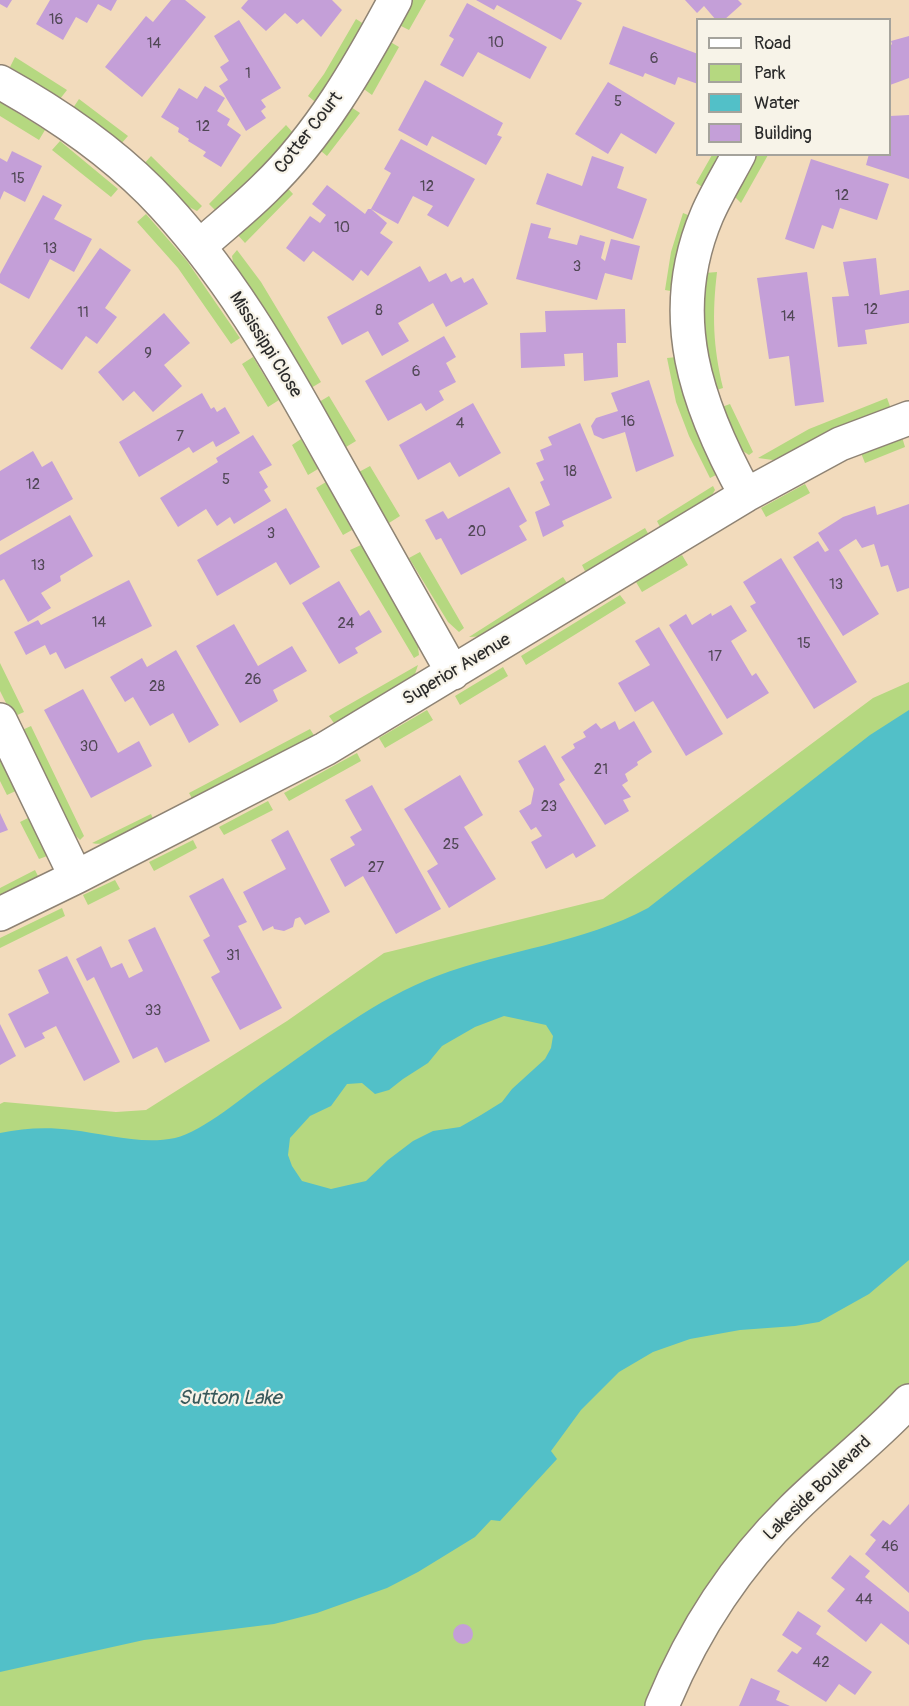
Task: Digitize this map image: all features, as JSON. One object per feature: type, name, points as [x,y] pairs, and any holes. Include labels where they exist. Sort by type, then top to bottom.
[{"type":"street","name":"Cotter Court","points":[[200,246],[266,188],[314,131],[343,92],[394,0]]},
{"type":"street","name":"Mississippi Close","points":[[0,82],[33,101],[92,141],[148,189],[200,246],[248,314],[286,377],[453,673]]},
{"type":"street","points":[[738,156],[707,217],[699,242],[689,289],[687,322],[690,351],[705,409],[746,495]]},
{"type":"street","name":"Superior Avenue","points":[[0,914],[325,749],[746,495],[840,444],[909,418]]},
{"type":"street","points":[[0,720],[76,877]]},
{"type":"street","name":"Lakeside Boulevard","points":[[662,1706],[689,1649],[718,1600],[744,1564],[792,1510],[866,1444],[909,1401]]},
{"type":"green space","points":[[410,0],[426,0],[409,30],[397,24]]},
{"type":"green space","points":[[356,19],[367,26],[319,105],[308,96],[324,74]]},
{"type":"green space","points":[[387,40],[399,47],[372,95],[361,87]]},
{"type":"green space","points":[[15,57],[67,90],[60,99],[10,67]]},
{"type":"green space","points":[[79,99],[128,136],[120,145],[73,108]]},
{"type":"green space","points":[[0,102],[45,130],[39,140],[0,116]]},
{"type":"green space","points":[[348,105],[360,113],[327,156],[316,147]]},
{"type":"green space","points":[[286,125],[296,136],[221,209],[215,210],[209,204]]},
{"type":"green space","points":[[60,141],[118,189],[111,197],[52,150]]},
{"type":"green space","points":[[151,156],[202,206],[197,211],[183,204],[143,165]]},
{"type":"green space","points":[[711,156],[725,156],[707,190],[696,183]]},
{"type":"green space","points":[[754,156],[767,156],[741,203],[732,194]]},
{"type":"green space","points":[[284,184],[293,194],[245,243],[236,233]]},
{"type":"green space","points":[[683,213],[693,217],[676,292],[665,290],[671,252]]},
{"type":"green space","points":[[146,214],[187,261],[240,338],[231,344],[178,268],[137,222]]},
{"type":"green space","points":[[237,250],[261,282],[321,382],[311,388],[268,313],[233,262],[232,256]]},
{"type":"green space","points":[[717,272],[714,330],[723,388],[713,391],[703,342],[705,273]]},
{"type":"green space","points":[[253,357],[279,400],[268,407],[242,364]]},
{"type":"green space","points":[[677,357],[720,473],[710,478],[689,436],[676,402],[667,358]]},
{"type":"green space","points":[[329,396],[356,441],[346,447],[319,402]]},
{"type":"green space","points":[[887,398],[891,409],[773,460],[758,458],[809,429]]},
{"type":"green space","points":[[730,404],[753,452],[749,455],[740,449],[719,408]]},
{"type":"green space","points":[[902,437],[905,447],[865,463],[861,453]]},
{"type":"green space","points":[[301,439],[318,469],[308,475],[292,445]]},
{"type":"green space","points":[[370,466],[400,516],[389,523],[359,472]]},
{"type":"green space","points":[[326,482],[352,530],[343,535],[316,488]]},
{"type":"green space","points":[[805,484],[810,493],[766,517],[761,508]]},
{"type":"green space","points":[[713,486],[715,490],[709,500],[662,531],[657,521]]},
{"type":"green space","points":[[645,528],[650,537],[587,575],[582,565]]},
{"type":"green space","points":[[361,545],[417,639],[419,655],[414,658],[350,550]]},
{"type":"green space","points":[[420,552],[464,628],[459,632],[448,622],[409,558]]},
{"type":"green space","points":[[682,555],[688,565],[642,592],[636,582]]},
{"type":"green space","points":[[563,577],[569,586],[487,636],[469,637]]},
{"type":"green space","points":[[620,595],[626,603],[526,665],[521,656]]},
{"type":"green space","points":[[0,663],[24,712],[13,717],[0,691]]},
{"type":"green space","points":[[418,665],[414,677],[336,726],[329,716]]},
{"type":"green space","points":[[503,667],[508,676],[460,705],[455,696]]},
{"type":"green space","name":"Sutton Lake","points":[[909,682],[909,1401],[792,1510],[662,1706],[0,1706],[0,1104],[4,1102],[116,1112],[146,1110],[287,1021],[384,953],[603,899],[873,698]]},
{"type":"green space","points":[[427,710],[433,720],[385,748],[379,738]]},
{"type":"green space","points":[[31,726],[84,836],[80,840],[72,832],[20,731]]},
{"type":"green space","points":[[310,729],[315,737],[194,802],[189,793]]},
{"type":"green space","points":[[357,753],[361,761],[289,801],[284,793]]},
{"type":"green space","points":[[0,755],[20,789],[7,795],[0,781]]},
{"type":"green space","points":[[268,801],[273,810],[224,835],[219,827]]},
{"type":"green space","points":[[151,814],[154,821],[116,841],[92,843]]},
{"type":"green space","points":[[34,815],[50,855],[39,859],[20,822]]},
{"type":"green space","points":[[193,840],[197,848],[154,871],[149,862]]},
{"type":"green space","points":[[35,870],[38,876],[34,881],[0,900],[0,888]]},
{"type":"green space","points":[[115,880],[120,889],[88,905],[83,895]]},
{"type":"green space","points":[[62,908],[65,916],[0,948],[0,938]]},
{"type":"water","name":"Sutton Lake","points":[[909,710],[909,1260],[869,1294],[819,1322],[740,1330],[690,1339],[653,1352],[619,1372],[581,1410],[551,1451],[557,1459],[500,1521],[491,1520],[475,1537],[387,1588],[317,1613],[274,1624],[144,1640],[0,1672],[0,1133],[54,1128],[149,1140],[175,1138],[186,1134],[224,1112],[351,1022],[414,985],[463,967],[597,930],[648,908],[870,735]],"holes":[[[504,1016],[546,1025],[553,1036],[551,1048],[545,1059],[512,1089],[502,1102],[460,1127],[433,1131],[413,1141],[366,1181],[331,1189],[302,1181],[292,1166],[288,1155],[290,1138],[310,1116],[331,1106],[347,1084],[362,1083],[375,1094],[389,1090],[428,1063],[442,1046],[475,1027]]]},
{"type":"building","points":[[0,0],[12,0],[7,8],[0,4]]},
{"type":"building","points":[[50,0],[117,0],[111,11],[98,4],[87,23],[76,17],[63,40],[36,24]]},
{"type":"building","points":[[171,0],[185,0],[206,17],[142,97],[105,67],[146,16],[153,22]]},
{"type":"building","points":[[248,0],[332,0],[342,10],[321,37],[303,19],[297,24],[285,13],[266,31],[241,8]]},
{"type":"building","points":[[476,0],[576,0],[582,3],[561,40],[497,5],[494,10]]},
{"type":"building","points":[[685,0],[738,0],[742,4],[726,18],[714,18],[704,6],[697,13]]},
{"type":"building","points":[[467,3],[547,47],[530,79],[478,52],[463,77],[440,65],[454,39],[449,36]]},
{"type":"building","points":[[239,20],[281,88],[261,100],[266,107],[261,111],[266,118],[246,131],[219,86],[228,80],[220,67],[229,61],[214,36]]},
{"type":"building","points":[[623,26],[696,53],[696,83],[678,77],[675,85],[645,73],[643,77],[609,64]]},
{"type":"building","points":[[909,36],[909,78],[891,85],[892,44],[891,41]]},
{"type":"building","points":[[425,80],[503,123],[497,135],[502,137],[486,165],[432,136],[427,146],[398,130]]},
{"type":"building","points":[[608,82],[675,123],[656,154],[621,133],[608,154],[575,134]]},
{"type":"building","points":[[205,86],[225,98],[217,111],[230,119],[227,125],[241,135],[221,167],[203,156],[206,152],[188,141],[189,139],[178,132],[179,128],[161,117],[179,88],[197,99]]},
{"type":"building","points":[[909,115],[909,179],[866,165],[868,156],[891,156],[891,116]]},
{"type":"building","points":[[401,139],[475,179],[448,227],[427,215],[433,206],[413,196],[398,224],[371,209],[391,173],[384,169]]},
{"type":"building","points":[[12,151],[42,166],[25,202],[4,191],[0,200],[0,158],[7,162]]},
{"type":"building","points":[[592,156],[624,167],[617,188],[647,199],[633,239],[536,204],[547,173],[582,186]]},
{"type":"building","points":[[811,159],[889,184],[877,220],[840,208],[833,229],[822,225],[814,249],[785,239]]},
{"type":"building","points":[[327,185],[365,214],[368,209],[387,223],[380,233],[393,242],[368,276],[361,270],[353,281],[313,251],[304,262],[286,248],[310,216],[320,223],[326,215],[312,204]]},
{"type":"building","points":[[43,195],[62,205],[54,219],[92,239],[74,272],[50,259],[29,299],[0,283],[0,274]]},
{"type":"building","points":[[531,223],[551,228],[548,238],[577,245],[580,235],[605,242],[601,258],[605,261],[611,239],[640,246],[632,280],[605,273],[597,300],[516,279]]},
{"type":"building","points":[[100,248],[131,270],[105,308],[117,317],[97,344],[86,336],[62,370],[30,348]]},
{"type":"building","points":[[876,258],[880,295],[909,290],[909,323],[865,330],[867,344],[838,347],[832,297],[849,296],[843,262]]},
{"type":"building","points":[[420,266],[429,282],[446,273],[451,282],[461,277],[464,283],[473,278],[488,304],[446,327],[433,303],[398,323],[409,341],[382,356],[368,331],[342,345],[327,317]]},
{"type":"building","points":[[807,272],[824,402],[795,406],[789,356],[769,359],[757,278]]},
{"type":"building","points":[[625,309],[626,343],[617,343],[618,377],[584,381],[583,353],[564,354],[565,366],[521,368],[520,333],[546,332],[545,311]]},
{"type":"building","points":[[164,313],[190,343],[164,365],[182,386],[153,412],[134,391],[123,401],[98,372]]},
{"type":"building","points":[[444,336],[456,357],[446,363],[456,382],[439,391],[444,400],[426,411],[421,403],[388,421],[365,381]]},
{"type":"building","points":[[649,380],[674,456],[636,472],[625,432],[603,439],[594,435],[591,426],[596,418],[618,411],[611,393]]},
{"type":"building","points":[[202,393],[211,409],[214,407],[217,412],[225,407],[240,433],[216,447],[213,441],[193,453],[189,447],[139,477],[119,442]]},
{"type":"building","points":[[473,403],[501,453],[459,477],[450,462],[418,480],[399,445]]},
{"type":"building","points":[[580,423],[612,498],[562,521],[564,526],[543,537],[535,512],[550,505],[540,482],[544,480],[536,463],[544,460],[540,450],[552,445],[548,437]]},
{"type":"building","points":[[253,435],[272,465],[259,472],[268,487],[264,490],[271,501],[234,524],[230,517],[217,526],[206,509],[178,527],[160,498],[218,462],[216,458]]},
{"type":"building","points":[[33,451],[42,467],[52,461],[73,499],[0,541],[0,471]]},
{"type":"building","points":[[509,487],[527,521],[519,526],[527,540],[461,575],[441,538],[436,540],[425,520],[443,511],[448,519]]},
{"type":"building","points":[[909,504],[909,588],[897,592],[888,565],[881,567],[874,544],[862,548],[856,539],[839,550],[879,614],[843,636],[793,557],[818,541],[825,552],[829,550],[818,533],[843,517],[875,506],[877,515]]},
{"type":"building","points":[[286,508],[320,567],[290,585],[276,562],[217,596],[197,560]]},
{"type":"building","points":[[70,515],[93,556],[60,576],[61,581],[41,593],[51,608],[28,622],[4,579],[0,581],[0,555]]},
{"type":"building","points":[[781,558],[857,682],[814,709],[750,606],[756,603],[743,582]]},
{"type":"building","points":[[129,580],[152,626],[65,669],[56,652],[50,655],[45,645],[26,655],[14,632],[38,620],[41,625]]},
{"type":"building","points":[[339,581],[360,616],[369,610],[382,632],[355,648],[358,653],[339,664],[302,603]]},
{"type":"building","points":[[731,605],[747,631],[731,641],[752,676],[756,673],[769,693],[727,719],[669,625],[686,614],[692,625],[711,613],[712,616]]},
{"type":"building","points":[[234,624],[258,666],[292,646],[307,671],[273,690],[278,701],[240,723],[196,646]]},
{"type":"building","points":[[659,627],[723,734],[686,756],[653,701],[635,712],[618,683],[650,665],[635,641]]},
{"type":"building","points":[[176,650],[219,725],[189,743],[173,713],[150,726],[133,697],[125,702],[110,677],[142,658],[147,667]]},
{"type":"building","points":[[83,689],[118,753],[139,741],[152,766],[91,798],[44,710]]},
{"type":"building","points":[[615,721],[619,730],[634,721],[652,752],[625,774],[628,781],[622,785],[631,797],[623,800],[629,811],[605,825],[561,757],[575,748],[573,744],[586,737],[583,732],[596,723],[601,729]]},
{"type":"building","points":[[545,745],[565,780],[559,784],[596,846],[576,858],[573,853],[546,869],[531,842],[542,836],[536,827],[531,830],[519,811],[531,804],[534,789],[518,761]]},
{"type":"building","points":[[460,775],[483,815],[464,827],[496,879],[449,908],[427,871],[438,864],[404,809]]},
{"type":"building","points":[[372,785],[441,909],[396,934],[363,876],[345,887],[330,859],[355,845],[350,837],[362,830],[345,800]]},
{"type":"building","points":[[0,813],[8,830],[0,833]]},
{"type":"building","points":[[288,830],[330,912],[305,925],[300,917],[295,919],[293,927],[284,931],[274,929],[273,926],[263,931],[243,892],[286,869],[271,840]]},
{"type":"building","points":[[223,878],[247,922],[238,926],[282,1008],[240,1030],[211,977],[220,972],[203,940],[210,936],[189,896]]},
{"type":"building","points":[[155,927],[210,1041],[165,1063],[157,1047],[133,1059],[94,977],[87,981],[76,959],[101,946],[111,968],[122,963],[129,978],[143,971],[128,940]]},
{"type":"building","points":[[67,956],[120,1062],[84,1081],[56,1026],[42,1033],[45,1038],[25,1048],[8,1014],[49,993],[38,970]]},
{"type":"building","points":[[0,1024],[16,1056],[0,1065]]},
{"type":"building","points":[[909,1504],[909,1593],[865,1554],[876,1540],[870,1535],[883,1520],[890,1525]]},
{"type":"building","points":[[850,1555],[870,1571],[865,1577],[909,1612],[909,1645],[881,1623],[866,1642],[827,1611],[845,1589],[831,1578]]},
{"type":"building","points":[[798,1611],[821,1626],[816,1634],[872,1672],[855,1695],[839,1684],[826,1702],[777,1671],[792,1651],[797,1654],[802,1648],[782,1635]]},
{"type":"building","points":[[463,1624],[470,1627],[473,1634],[470,1641],[463,1644],[456,1641],[453,1634],[456,1627]]},
{"type":"building","points":[[751,1678],[780,1691],[776,1700],[790,1706],[739,1706]]}]
